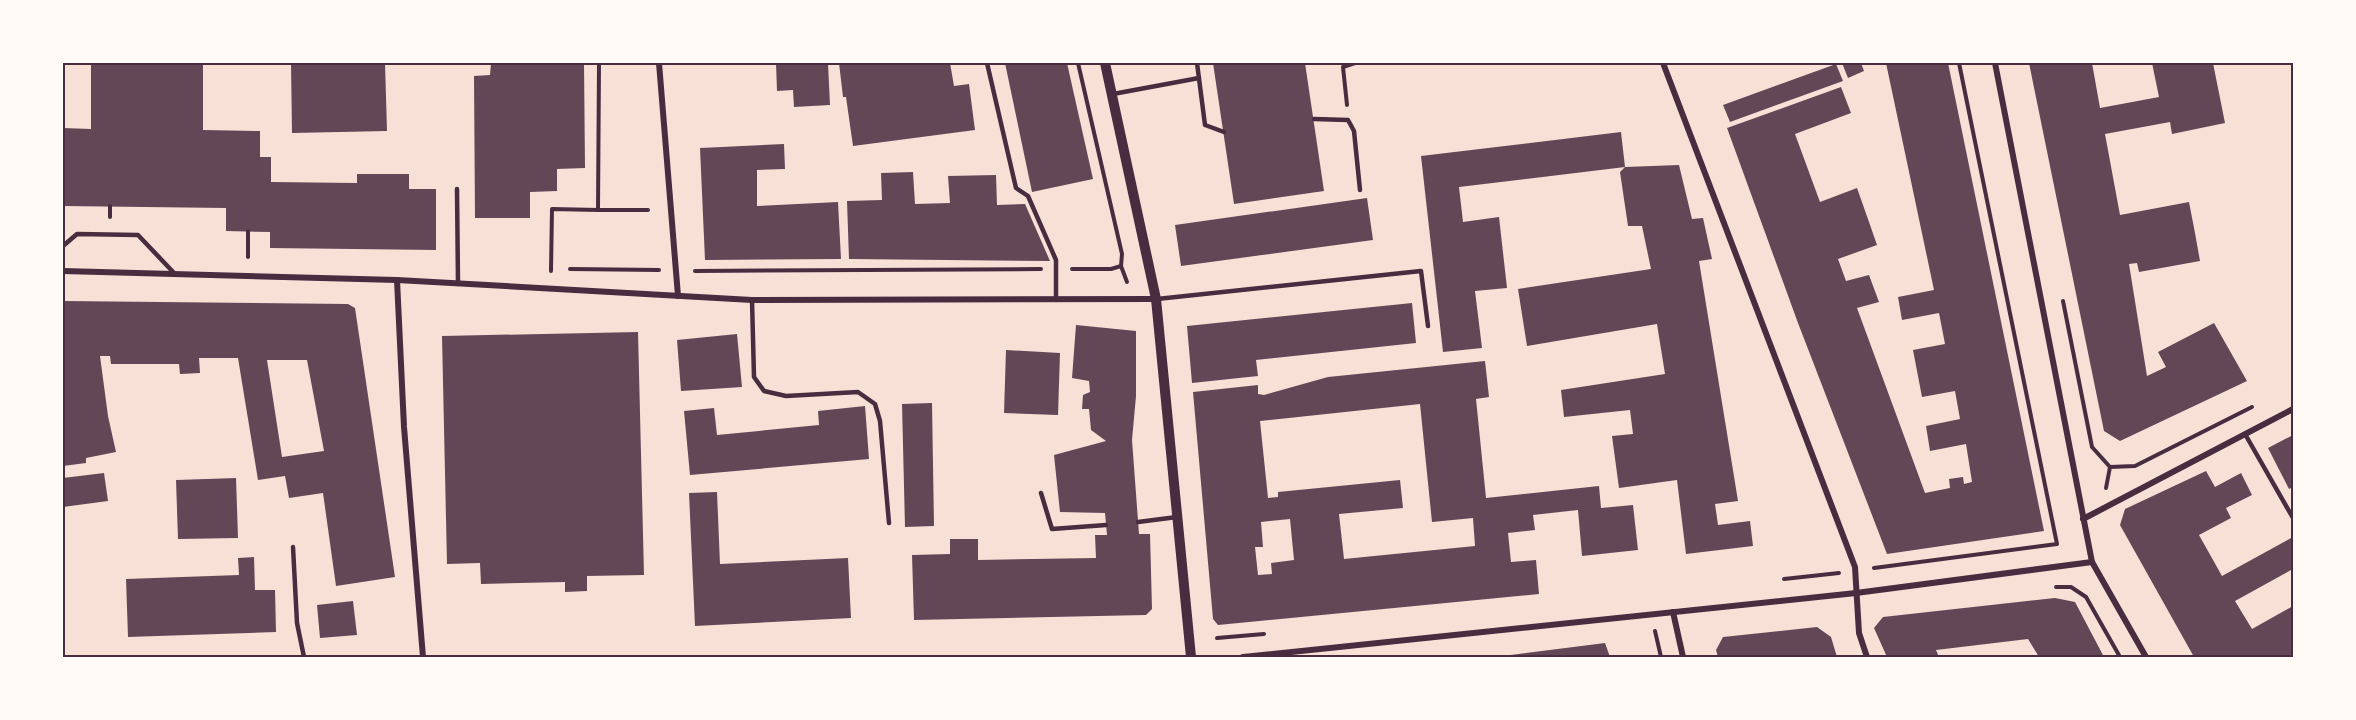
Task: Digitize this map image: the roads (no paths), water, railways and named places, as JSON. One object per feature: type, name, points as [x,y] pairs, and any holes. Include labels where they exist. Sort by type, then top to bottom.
[{"type":"street","points":[[659,63],[678,296]]},
{"type":"street","points":[[1105,63],[1156,299],[1191,657]]},
{"type":"street","points":[[1663,63],[1855,570],[1859,633],[1867,657]]},
{"type":"street","points":[[1995,63],[2092,562],[2146,657]]},
{"type":"street","points":[[63,271],[397,280],[752,300],[1156,299]]},
{"type":"street","points":[[397,280],[404,427],[423,657]]},
{"type":"street","points":[[2083,519],[2293,409]]},
{"type":"street","points":[[1243,657],[1857,593],[2092,562]]},
{"type":"street","points":[[1673,612],[1683,657]]},
{"type":"lane","points":[[987,63],[1016,188],[1028,196],[1056,260],[1056,300]]},
{"type":"lane","points":[[1197,63],[1205,125],[1224,132]]},
{"type":"lane","points":[[1113,94],[1199,78]]},
{"type":"lane","points":[[1314,119],[1348,120],[1354,132],[1360,190]]},
{"type":"lane","points":[[457,189],[458,284]]},
{"type":"lane","points":[[63,246],[77,234],[138,235],[175,274]]},
{"type":"lane","points":[[1156,299],[1421,271],[1428,326]]},
{"type":"lane","points":[[752,300],[754,377],[764,391],[786,396],[858,392],[875,404],[880,421],[889,523]]},
{"type":"lane","points":[[2245,434],[2293,518]]},
{"type":"lane","points":[[1041,493],[1052,529],[1106,525]]},
{"type":"lane","points":[[1138,522],[1177,518]]},
{"type":"lane","points":[[293,547],[297,623],[304,657]]}]
